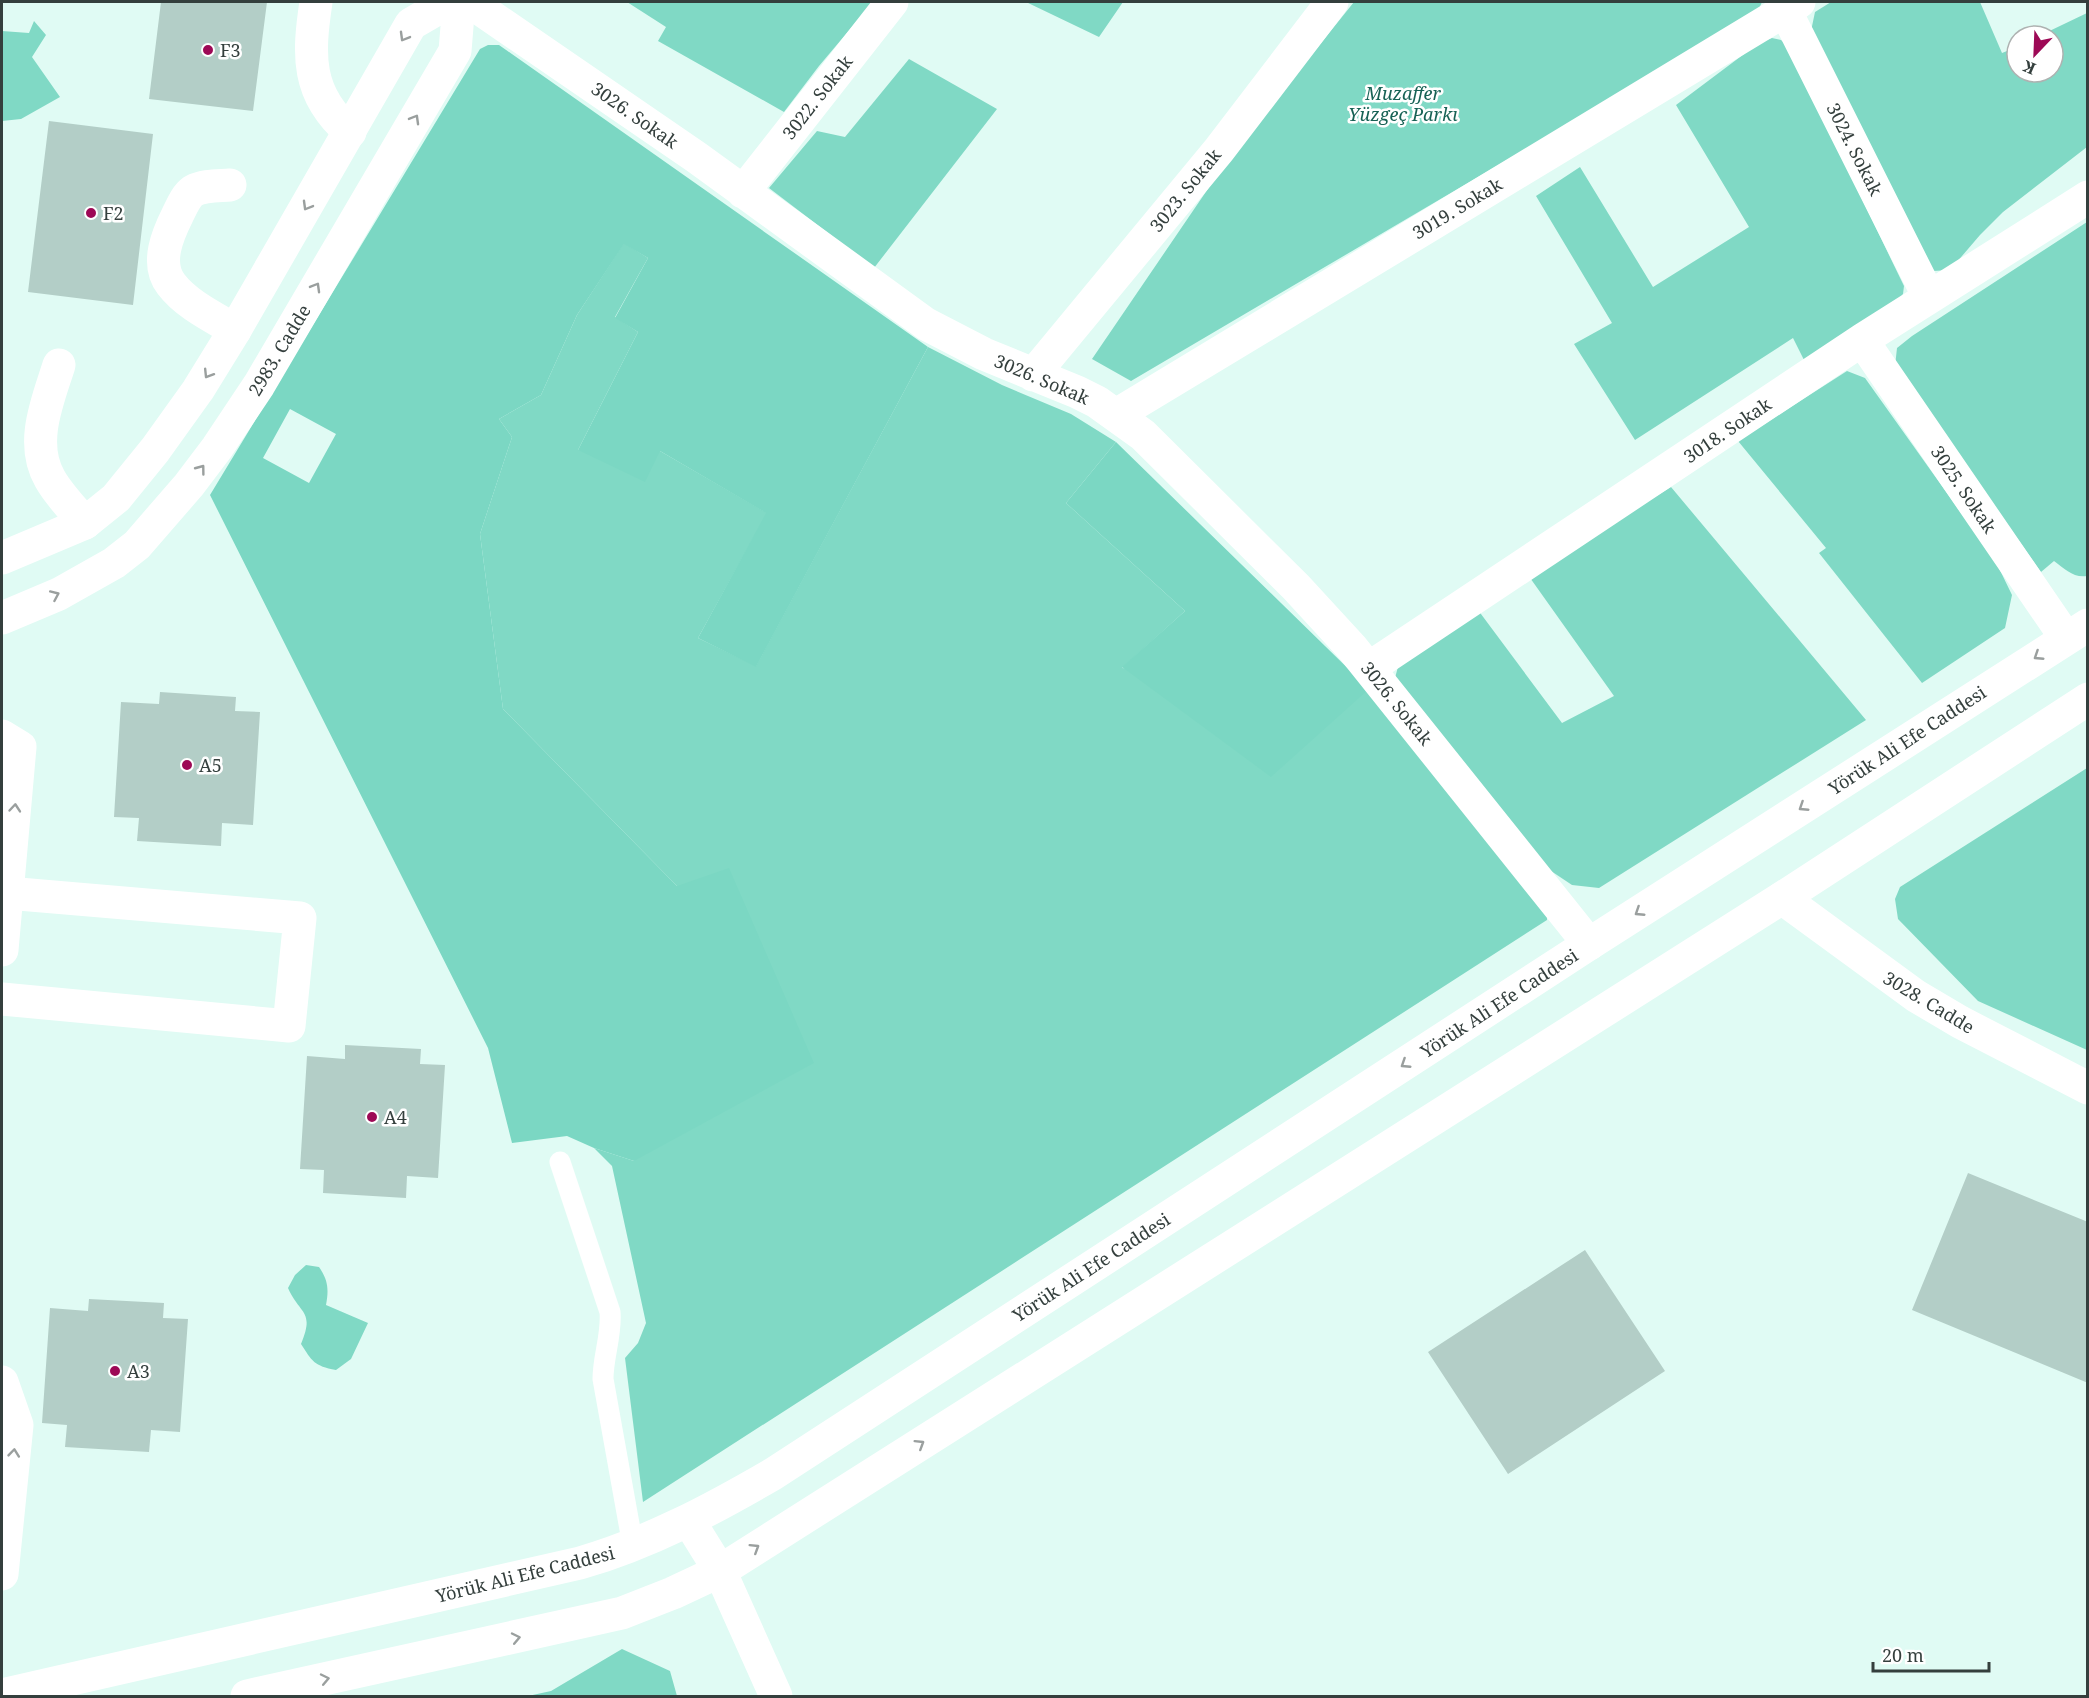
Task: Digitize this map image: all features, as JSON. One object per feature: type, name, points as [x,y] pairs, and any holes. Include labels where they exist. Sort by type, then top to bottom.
[{"type":"street","points":[[316,2],[311,59],[314,78],[322,100],[334,118],[350,132]]},
{"type":"street","points":[[2,558],[85,523],[116,498],[138,473],[176,423],[235,330],[411,24],[449,2]]},
{"type":"street","name":"2983. Cadde","points":[[2,618],[59,594],[114,563],[156,524],[217,448],[259,386],[449,61],[454,51],[459,2]]},
{"type":"street","name":"3026. Sokak","points":[[470,2],[696,157],[926,324],[964,345],[1077,392],[1116,415],[1143,435],[1314,606],[1369,668],[1588,944]]},
{"type":"street","name":"3022. Sokak","points":[[743,192],[892,2]]},
{"type":"street","name":"3023. Sokak","points":[[1033,375],[1219,150],[1332,2]]},
{"type":"street","name":"3024. Sokak","points":[[1788,4],[1929,297]]},
{"type":"street","name":"3019. Sokak","points":[[1116,415],[1788,4]]},
{"type":"street","points":[[230,185],[198,189],[187,197],[166,243],[164,267],[165,275],[176,290],[197,307],[235,330]]},
{"type":"street","name":"3018. Sokak","points":[[1369,668],[1862,340],[2088,197]]},
{"type":"street","name":"3025. Sokak","points":[[1862,340],[2077,631]]},
{"type":"street","points":[[59,364],[44,412],[41,433],[42,457],[50,479],[85,523]]},
{"type":"street","points":[[116,498],[156,524]]},
{"type":"street","name":"Yörük Ali Efe Caddesi","points":[[2,1695],[580,1563],[633,1546],[689,1521],[773,1474],[1588,944],[2077,631]]},
{"type":"street","points":[[248,1696],[622,1613],[665,1597],[720,1571],[1782,898],[2088,699]]},
{"type":"street","points":[[2,736],[20,747],[2,950]]},
{"type":"street","points":[[2,999],[289,1026],[300,918],[7,893]]},
{"type":"street","name":"3028. Cadde","points":[[1782,898],[1916,996],[1960,1022],[2088,1088]]},
{"type":"street","points":[[2,1382],[17,1425],[2,1574]]},
{"type":"street","points":[[689,1521],[720,1571],[776,1696]]},
{"type":"lane","points":[[560,1162],[610,1312],[611,1329],[603,1364],[603,1379],[633,1546]]},
{"type":"green space","points":[[627,2],[873,2],[784,112],[658,41],[666,27]]},
{"type":"green space","points":[[1026,2],[1123,2],[1099,37]]},
{"type":"green space","name":"Muzaffer Yüzgeç Parkı","points":[[1354,2],[1762,2],[1757,13],[1131,381],[1092,359],[1231,155]]},
{"type":"green space","points":[[1831,2],[1980,2],[2002,53],[2005,52],[2005,84],[2065,84],[2064,24],[2087,13],[2087,147],[2003,212],[1950,270],[1933,271],[1811,31],[1815,12]]},
{"type":"green space","points":[[34,21],[46,35],[32,57],[60,97],[21,119],[2,121],[2,31],[29,33]]},
{"type":"green space","points":[[1772,38],[1781,40],[1788,46],[1904,286],[1903,294],[1896,303],[1804,360],[1793,338],[1635,440],[1574,344],[1612,323],[1536,196],[1580,167],[1653,287],[1749,227],[1676,105],[1760,42]]},
{"type":"green space","points":[[488,45],[499,45],[928,347],[756,667],[698,638],[766,513],[660,451],[645,482],[578,450],[638,332],[615,318],[648,258],[624,244],[577,315],[541,395],[499,419],[512,437],[480,534],[503,709],[677,886],[729,868],[814,1063],[634,1161],[594,1148],[567,1136],[512,1143],[488,1048],[210,495],[480,49]],"holes":[[[290,409],[336,434],[309,483],[263,458]]]},
{"type":"green space","points":[[909,59],[997,109],[874,268],[769,188],[817,131],[845,137]]},
{"type":"green space","points":[[2087,222],[2087,576],[2077,576],[2054,561],[2041,572],[1895,366],[1897,348],[1912,336]]},
{"type":"green space","points":[[624,243],[648,258],[615,317],[638,332],[578,450],[660,451],[767,513],[698,638],[756,666],[928,347],[1002,385],[1071,414],[1116,442],[1066,503],[1185,611],[1122,668],[1369,689],[1547,906],[1547,920],[643,1502],[625,1358],[638,1343],[646,1323],[612,1166],[594,1148],[634,1161],[677,886],[503,709],[480,534],[512,437],[499,419],[541,395],[577,315]]},
{"type":"green space","points":[[1847,371],[1865,378],[1996,562],[2012,595],[2005,628],[1922,683],[1819,553],[1826,548],[1738,441]]},
{"type":"green space","points":[[1116,442],[1369,689],[1271,777],[1122,667],[1185,611],[1066,503]]},
{"type":"green space","points":[[1671,487],[1866,720],[1599,888],[1572,885],[1548,869],[1395,678],[1399,663],[1478,610],[1562,723],[1614,696],[1528,575]]},
{"type":"green space","points":[[2087,768],[2087,1050],[1978,1001],[1898,919],[1895,899],[1900,887]]},
{"type":"green space","points":[[306,1265],[319,1267],[324,1276],[327,1289],[326,1305],[368,1323],[351,1359],[336,1370],[314,1362],[301,1344],[307,1325],[306,1318],[288,1288],[295,1275]]},
{"type":"green space","points":[[622,1649],[670,1671],[677,1696],[528,1696],[551,1691]]},
{"type":"building","name":"F3","points":[[161,2],[267,2],[253,111],[149,99]]},
{"type":"building","name":"F2","points":[[49,121],[153,134],[133,305],[28,292]]},
{"type":"building","name":"A5","points":[[160,692],[236,697],[235,711],[260,712],[253,825],[222,823],[221,846],[137,841],[139,818],[114,817],[121,702],[159,704]]},
{"type":"building","name":"A4","points":[[345,1045],[421,1049],[420,1064],[445,1065],[438,1178],[407,1176],[406,1198],[323,1193],[324,1170],[300,1169],[307,1056],[345,1059]]},
{"type":"building","points":[[1968,1173],[2088,1222],[2088,1383],[1912,1310]]},
{"type":"building","points":[[1585,1250],[1665,1371],[1508,1474],[1428,1352]]},
{"type":"building","name":"A3","points":[[89,1299],[164,1303],[163,1318],[188,1319],[180,1432],[151,1430],[149,1452],[65,1447],[67,1425],[42,1423],[50,1308],[88,1311]]},
{"type":"place","name":"F3","points":[[208,50]]},
{"type":"place","name":"F2","points":[[91,213]]},
{"type":"place","name":"A5","points":[[187,765]]},
{"type":"place","name":"A4","points":[[372,1117]]},
{"type":"place","name":"A3","points":[[115,1371]]}]
